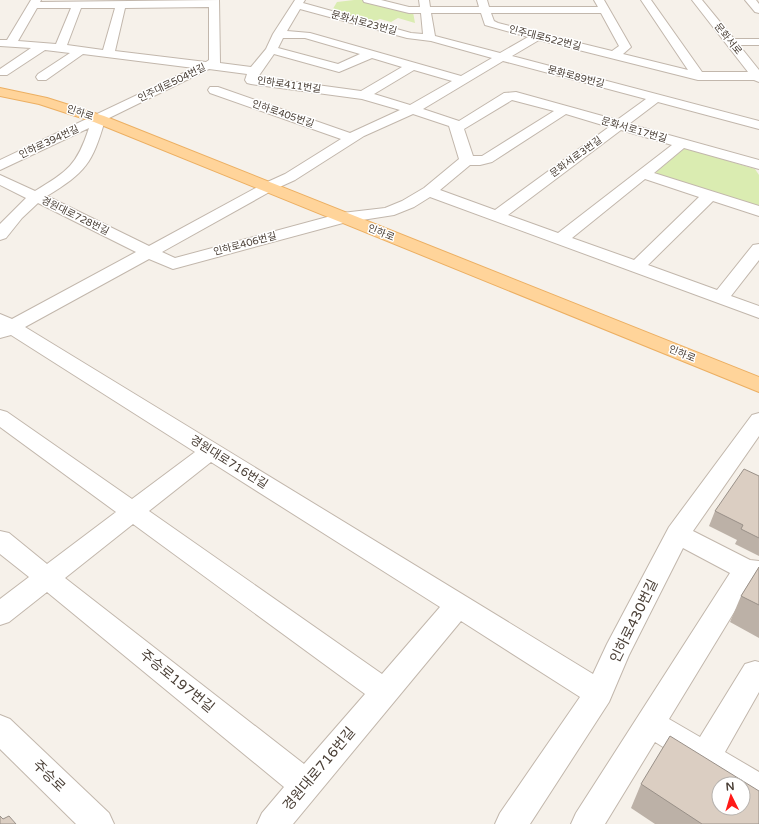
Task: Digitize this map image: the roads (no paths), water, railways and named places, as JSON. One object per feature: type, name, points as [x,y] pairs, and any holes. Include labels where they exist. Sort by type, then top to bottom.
[{"type":"main road","name":"인하로","points":[[0,92],[42,101],[99,119],[759,385]]},
{"type":"street","points":[[368,0],[409,10],[425,5],[484,5]]},
{"type":"street","points":[[646,0],[698,76]]},
{"type":"street","name":"문화서로","points":[[697,0],[758,77]]},
{"type":"street","points":[[750,0],[759,10]]},
{"type":"street","points":[[5,43],[35,2]]},
{"type":"street","name":"인주대로504번길","points":[[35,2],[121,4],[214,2],[215,62],[99,119]]},
{"type":"street","name":"인하로411번길","points":[[296,2],[272,50],[254,71],[251,80],[363,95],[450,121],[455,124],[456,128]]},
{"type":"street","name":"문화서로23번길","points":[[296,2],[411,36],[430,38]]},
{"type":"street","points":[[60,48],[77,4]]},
{"type":"street","points":[[108,54],[121,4]]},
{"type":"street","points":[[425,5],[430,38]]},
{"type":"street","name":"인주대로522번길","points":[[614,55],[625,47],[602,5],[484,5],[490,24],[537,36],[698,76],[758,77]]},
{"type":"street","points":[[280,34],[306,35],[462,80]]},
{"type":"street","points":[[4,327],[150,252],[268,187],[290,177],[352,138],[413,109],[537,36]]},
{"type":"street","name":"문화로89번길","points":[[430,38],[759,125]]},
{"type":"street","points":[[731,42],[759,42]]},
{"type":"street","points":[[5,43],[44,46],[254,71]]},
{"type":"street","points":[[4,72],[44,46]]},
{"type":"street","points":[[272,50],[339,68],[370,54]]},
{"type":"street","points":[[42,77],[80,51]]},
{"type":"street","points":[[363,95],[412,66]]},
{"type":"street","name":"인하로405번길","points":[[214,90],[352,138]]},
{"type":"street","name":"문화서로17번길","points":[[456,128],[509,96],[516,96],[759,165]]},
{"type":"street","name":"문화서로3번길","points":[[496,216],[656,98]]},
{"type":"street","points":[[342,218],[388,212],[408,204],[429,191],[467,160],[487,160],[564,110]]},
{"type":"street","points":[[0,235],[16,215],[36,197],[63,181],[77,169],[82,162],[99,119]]},
{"type":"street","name":"인하로394번길","points":[[0,166],[99,119]]},
{"type":"street","points":[[456,128],[467,160]]},
{"type":"street","points":[[560,239],[681,144]]},
{"type":"street","points":[[643,174],[759,211]]},
{"type":"street","name":"경원대로728번길","points":[[0,180],[150,252]]},
{"type":"street","points":[[429,191],[759,312]]},
{"type":"street","points":[[637,268],[710,195]]},
{"type":"street","name":"인하로406번길","points":[[150,252],[174,264],[342,218]]},
{"type":"street","points":[[720,298],[759,249]]},
{"type":"street","name":"경원대로716번길","points":[[4,327],[211,451],[599,693]]},
{"type":"street","points":[[0,417],[385,692]]},
{"type":"street","name":"인하로430번길","points":[[511,824],[599,693],[617,652],[678,534],[759,420]]},
{"type":"street","points":[[0,614],[211,451]]},
{"type":"street","points":[[587,824],[650,723],[752,570],[678,534]]},
{"type":"street","name":"주승로197번길","points":[[0,540],[306,785]]},
{"type":"street","name":"경원대로716번길","points":[[273,824],[458,605]]},
{"type":"street","points":[[705,757],[755,673]]},
{"type":"street","points":[[650,723],[759,789]]},
{"type":"street","name":"주승로","points":[[0,729],[98,824]]}]
